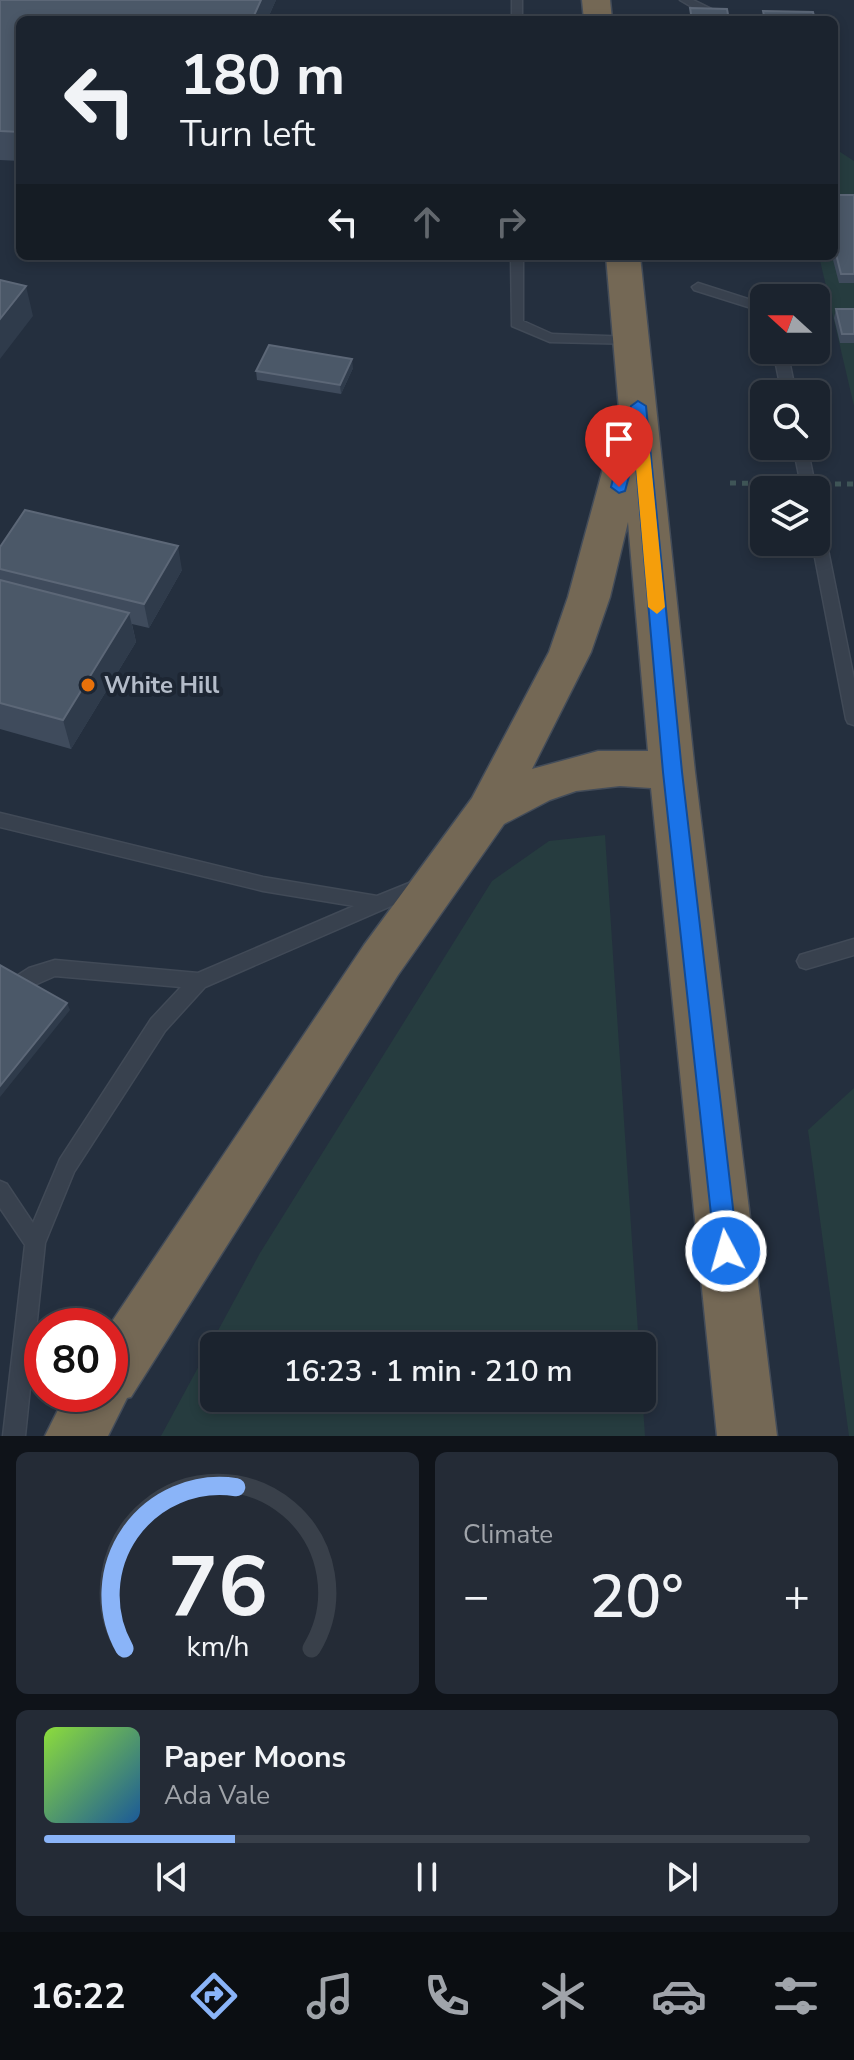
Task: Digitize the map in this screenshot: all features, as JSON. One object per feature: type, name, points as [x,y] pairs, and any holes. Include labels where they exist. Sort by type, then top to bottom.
[{"type":"highway","points":[[623,260],[672,772],[747,1436]]},
{"type":"highway","points":[[128,1349],[436,879],[488,811],[570,652],[613,515],[638,406]]},
{"type":"highway","points":[[488,811],[532,786],[581,770],[632,766],[672,772]]},
{"type":"highway","points":[[75,1436],[89,1412]]},
{"type":"lane","points":[[685,0],[718,16]]},
{"type":"lane","points":[[517,260],[517,323],[550,338],[632,341]]},
{"type":"lane","points":[[698,287],[750,304]]},
{"type":"lane","points":[[822,556],[854,719]]},
{"type":"lane","points":[[0,820],[263,884],[374,903]]},
{"type":"lane","points":[[14,1436],[35,1243],[67,1166],[158,1025],[199,981],[374,903],[436,879]]},
{"type":"lane","points":[[806,961],[854,947]]},
{"type":"lane","points":[[21,983],[35,974],[55,968],[199,981]]},
{"type":"lane","points":[[0,1191],[35,1243]]},
{"type":"green space","points":[[838,151],[854,161],[854,406],[830,303],[830,284],[826,284],[820,260],[838,260]]},
{"type":"green space","points":[[605,835],[638,1332],[217,1332],[260,1253],[492,881],[549,841]]},
{"type":"green space","points":[[854,1088],[854,1436],[849,1436],[808,1130]]},
{"type":"green space","points":[[200,1364],[200,1412],[643,1412],[645,1436],[161,1436]]},
{"type":"building","points":[[0,0],[261,0],[254,16],[16,16],[16,132],[0,131]]},
{"type":"building","points":[[690,8],[727,9],[728,16],[691,16]]},
{"type":"building","points":[[763,11],[813,12],[814,16],[764,16]]},
{"type":"building","points":[[838,195],[854,195],[854,274],[841,274],[838,260]]},
{"type":"building","points":[[0,280],[26,286],[0,319]]},
{"type":"building","points":[[836,309],[854,309],[854,334],[842,334]]},
{"type":"building","points":[[269,345],[352,359],[340,385],[256,371]]},
{"type":"building","points":[[25,510],[178,546],[144,604],[0,569],[0,547]]},
{"type":"building","points":[[0,580],[129,613],[63,720],[0,703]]},
{"type":"building","points":[[0,965],[67,1003],[0,1086]]},
{"type":"slow traffic","points":[[640,422],[657,607]]},
{"type":"place","name":"White Hill","points":[[88,685]]},
{"type":"route","points":[[619,487],[638,406],[672,772],[726,1251]]}]
